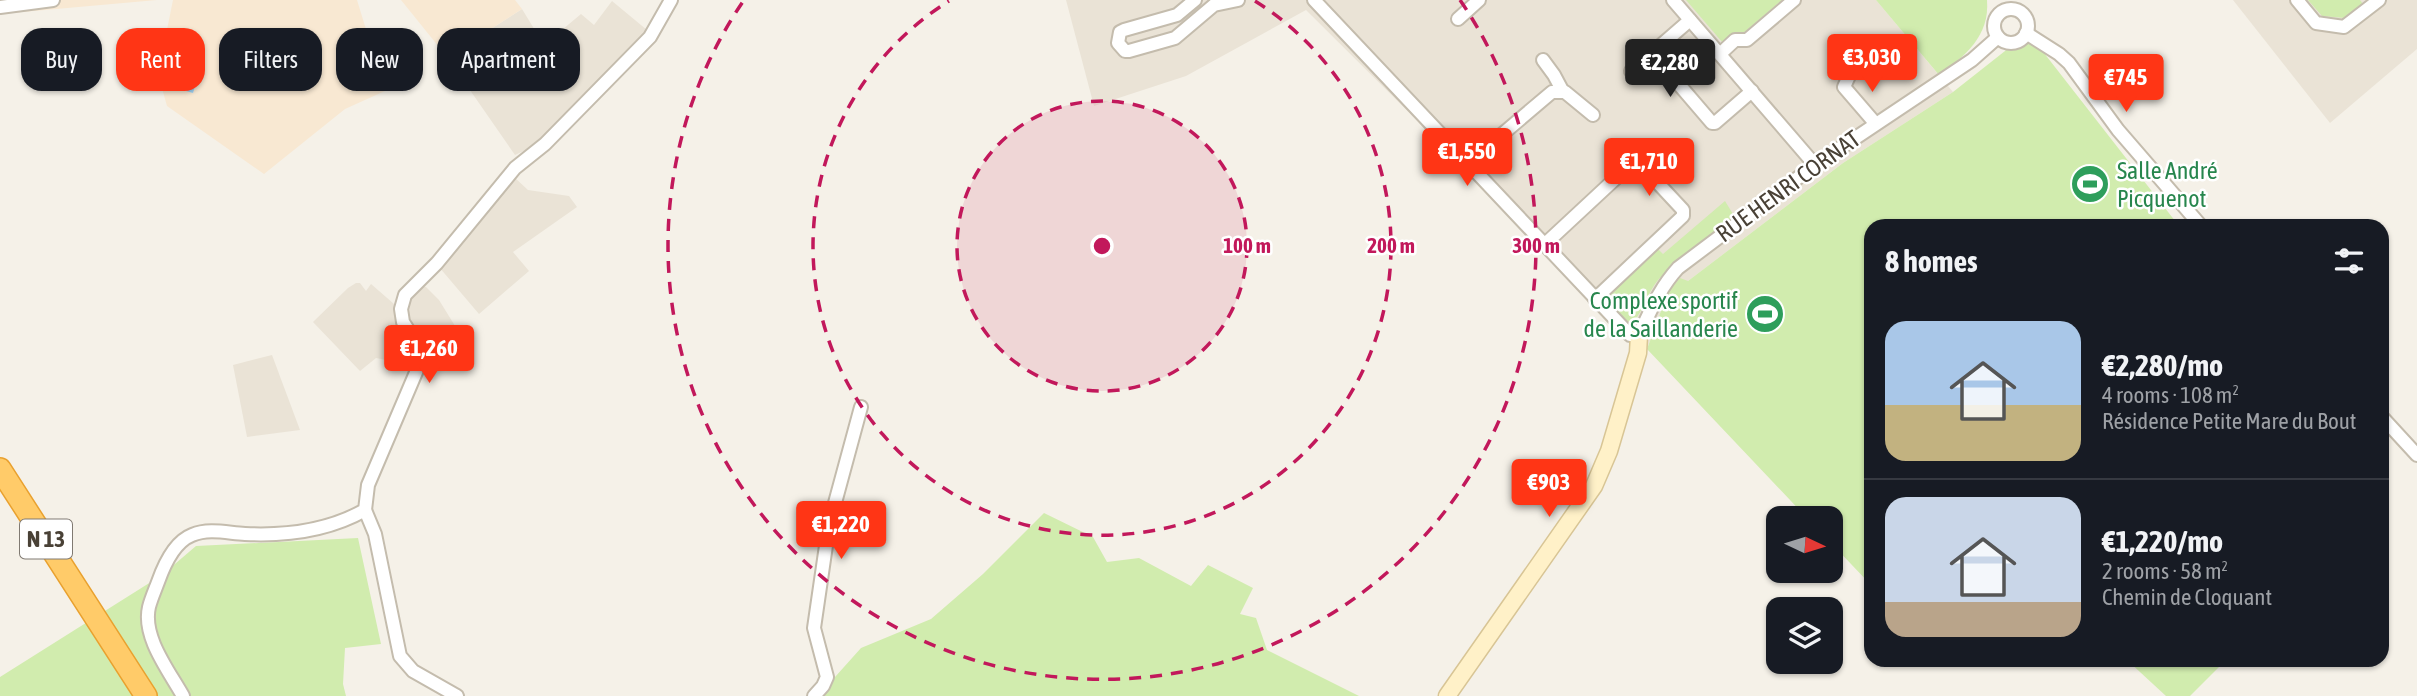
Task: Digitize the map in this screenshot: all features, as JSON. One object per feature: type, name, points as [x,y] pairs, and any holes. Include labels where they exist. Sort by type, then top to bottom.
[{"type":"highway","name":"N 13","points":[[0,469],[146,696]]},
{"type":"highway","name":"N 13","points":[[0,489],[132,696]]},
{"type":"street","points":[[0,7],[53,0]]},
{"type":"street","points":[[457,696],[413,671],[400,656],[375,534],[365,510],[368,485],[420,363],[418,345],[403,322],[401,309],[405,295],[437,263],[515,167],[545,144],[650,37],[670,0]]},
{"type":"street","points":[[1195,0],[1177,15],[1120,32],[1118,43],[1125,51],[1129,51],[1175,38],[1214,5],[1238,0]]},
{"type":"street","points":[[1314,0],[1625,332],[1639,335],[1638,352],[1613,439],[1594,486],[1447,696]]},
{"type":"street","points":[[1458,19],[1479,0]]},
{"type":"street","points":[[1673,0],[1815,164]]},
{"type":"street","points":[[1720,54],[1735,40],[1747,40],[1794,0]]},
{"type":"street","points":[[2297,0],[2316,23],[2344,27],[2379,0]]},
{"type":"street","points":[[2004,5],[2019,10],[2026,16],[2026,33],[2020,41],[2012,43],[2003,42],[1998,37],[1994,31],[1994,21],[2004,5]]},
{"type":"street","points":[[1631,71],[1690,20]]},
{"type":"street","points":[[2026,33],[2069,63],[2118,130],[2195,219]]},
{"type":"street","name":"RUE HENRI CORNAT","points":[[1639,335],[1654,300],[1678,268],[1815,164],[1972,60],[1998,37]]},
{"type":"street","points":[[1652,53],[1712,122],[1715,123],[1752,91]]},
{"type":"street","points":[[1543,60],[1555,75],[1562,90],[1593,115]]},
{"type":"street","points":[[1853,67],[1844,87],[1875,123]]},
{"type":"street","points":[[1467,164],[1552,92],[1562,90]]},
{"type":"street","points":[[1544,246],[1629,166],[1642,166],[1683,210],[1683,216],[1595,299]]},
{"type":"street","points":[[814,696],[827,677],[814,628],[829,525],[861,407]]},
{"type":"street","points":[[2389,424],[2417,455]]},
{"type":"street","points":[[183,696],[158,652],[149,626],[148,609],[163,567],[178,545],[189,536],[208,531],[245,534],[315,530],[365,510]]},
{"type":"shaded area","points":[[0,0],[157,0],[0,14]]},
{"type":"shaded area","points":[[173,0],[357,0],[366,28],[336,28],[336,91],[385,91],[345,109],[264,174],[167,106],[163,91],[205,91],[205,28],[167,28]]},
{"type":"shaded area","points":[[401,0],[515,0],[522,9],[492,28],[437,28],[437,45]]},
{"type":"shaded area","points":[[1066,0],[1876,0],[1953,92],[1843,163],[1688,281],[1668,292],[1647,349],[1306,10],[1186,76],[1094,106]]},
{"type":"shaded area","points":[[2233,0],[2417,0],[2417,49],[2330,123]]},
{"type":"shaded area","points":[[612,1],[647,30],[543,142],[515,155],[471,91],[580,91],[580,28],[564,28],[581,14],[594,25]]},
{"type":"shaded area","points":[[522,9],[534,28],[492,28]]},
{"type":"shaded area","points":[[514,177],[528,190],[569,196],[577,207],[513,252],[529,271],[479,314],[439,267]]},
{"type":"shaded area","points":[[356,283],[360,283],[366,291],[371,284],[394,304],[410,297],[420,286],[426,287],[439,300],[468,347],[450,366],[426,341],[412,365],[376,358],[360,371],[313,322]]},
{"type":"shaded area","points":[[272,355],[300,430],[247,437],[233,365]]},
{"type":"green space","points":[[1686,0],[1782,0],[1741,35],[1731,35],[1723,43]]},
{"type":"green space","points":[[1876,0],[1987,0],[1987,13],[1974,44],[1939,75]]},
{"type":"green space","points":[[2308,0],[2360,0],[2363,4],[2345,18],[2322,16]]},
{"type":"green space","name":"Complexe sportif de la Saillanderie","points":[[2022,37],[2037,44],[2174,219],[1864,219],[1864,578],[1843,556],[1843,506],[1796,506],[1647,349],[1668,292],[1680,278],[1688,281],[1843,163],[1953,92],[2015,40]]},
{"type":"green space","points":[[1725,201],[1736,219],[1685,255],[1658,280],[1633,322],[1622,321],[1604,299],[1606,296],[1658,249],[1663,254]]},
{"type":"green space","points":[[1044,513],[1093,537],[1107,562],[1139,558],[1191,586],[1208,565],[1253,588],[1240,614],[1256,618],[1267,650],[1359,696],[818,696],[861,648],[931,619],[983,574]]},
{"type":"green space","points":[[358,538],[381,644],[345,648],[343,684],[346,696],[0,696],[0,677],[162,575],[196,546]]},
{"type":"green space","points":[[2135,667],[2219,667],[2190,696],[2166,696]]},
{"type":"place","name":"Salle André Picquenot","points":[[2090,184]]},
{"type":"place","name":"Complexe sportif de la Saillanderie","points":[[1765,314]]}]
